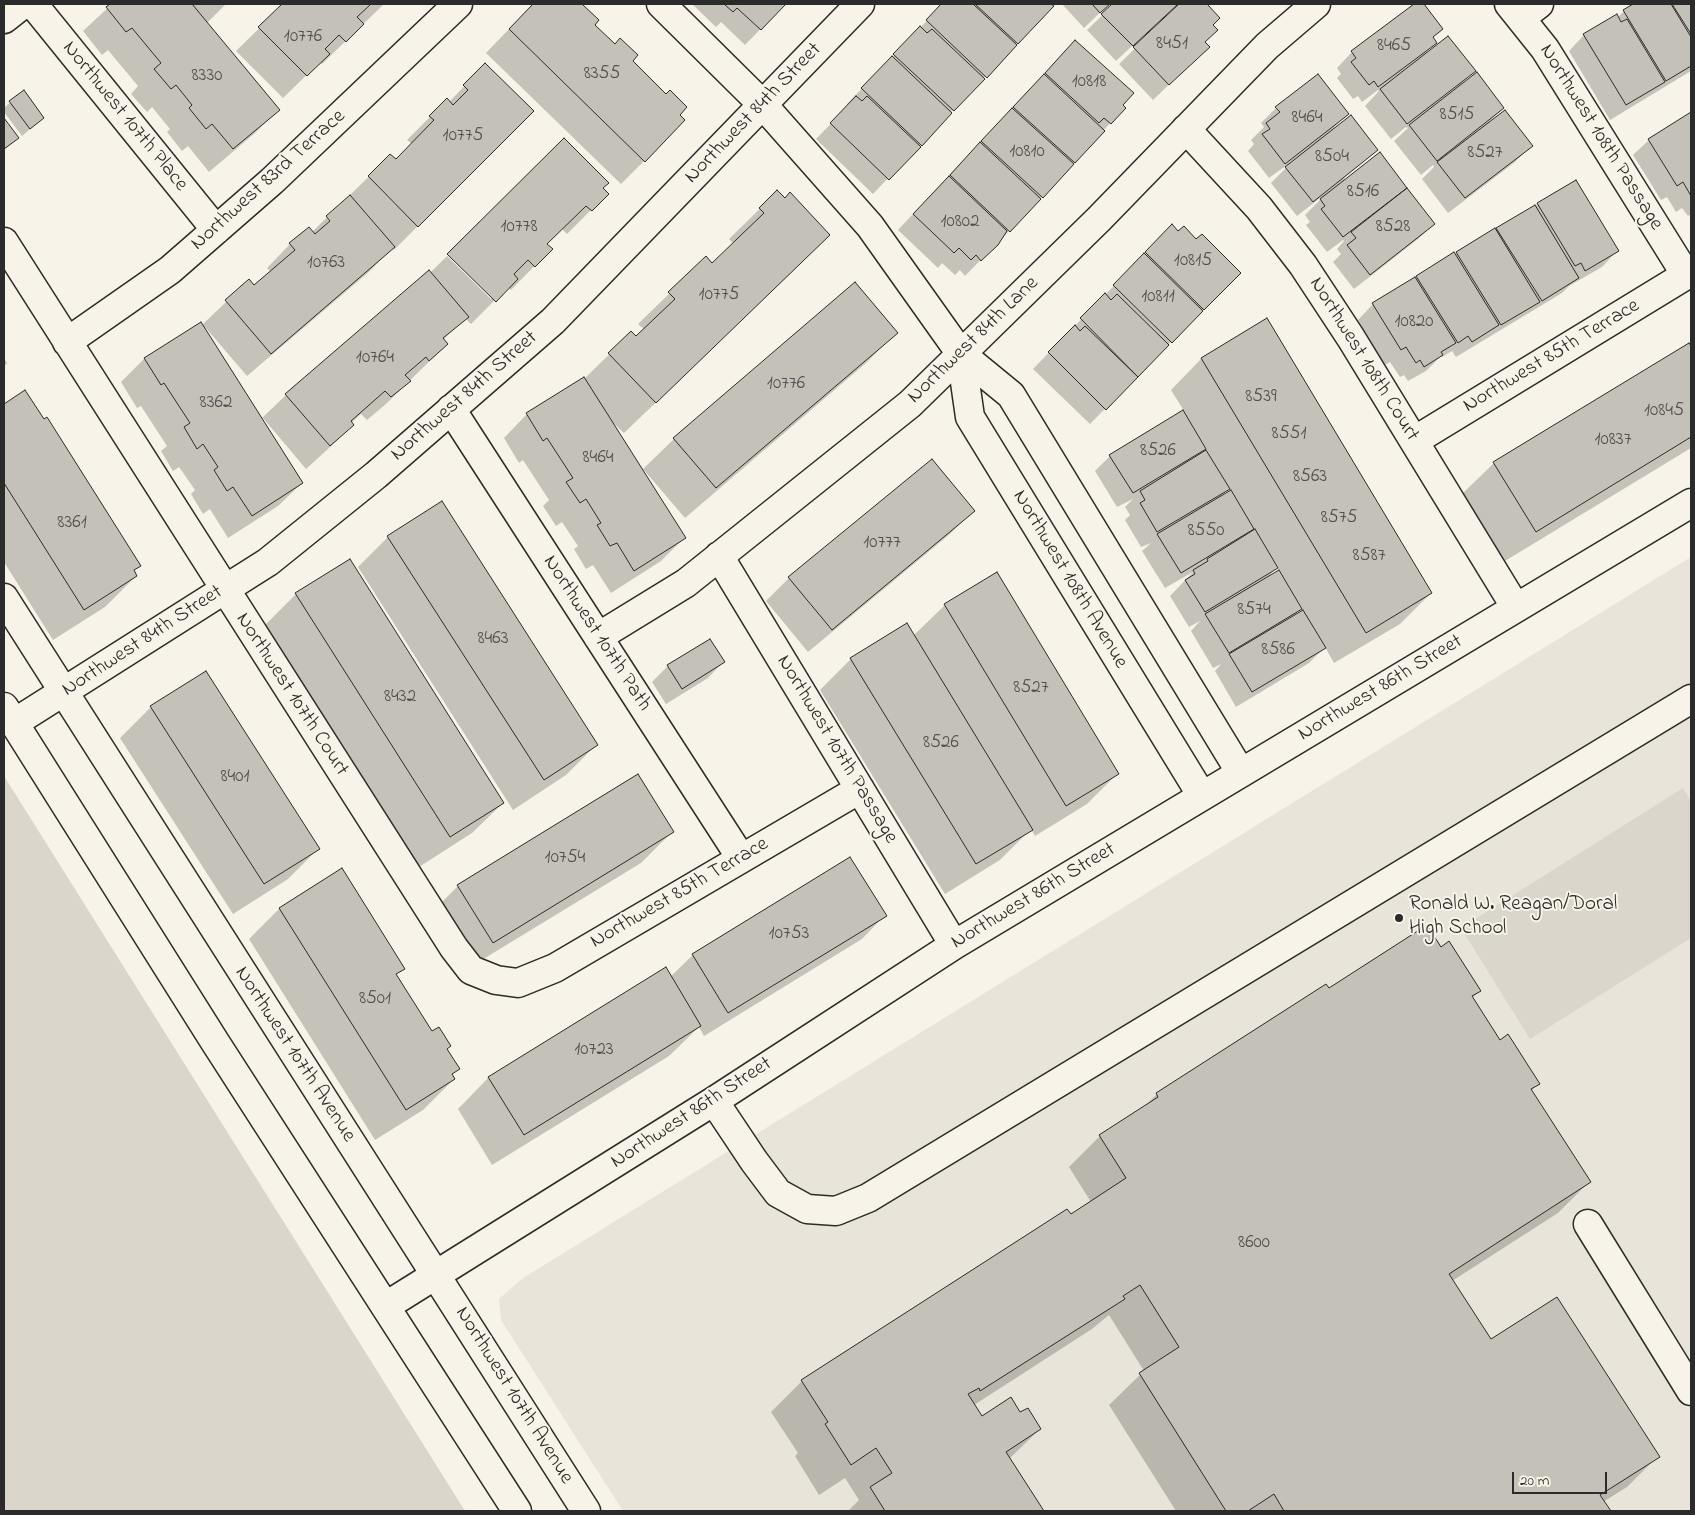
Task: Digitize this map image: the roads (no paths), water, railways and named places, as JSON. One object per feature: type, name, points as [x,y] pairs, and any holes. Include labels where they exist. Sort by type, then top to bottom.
[{"type":"street","points":[[4,19],[23,4]]},
{"type":"street","name":"Northwest 107th Place","points":[[33,4],[216,230]]},
{"type":"street","name":"Northwest 83rd Terrace","points":[[67,342],[170,270],[272,181],[458,4]]},
{"type":"street","name":"Northwest 108th Avenue","points":[[661,4],[763,105],[870,226],[961,354],[1011,395],[1241,772]]},
{"type":"street","name":"Northwest 84th Street","points":[[9,715],[64,692],[268,562],[376,475],[553,321],[860,4]]},
{"type":"street","name":"Northwest 84th Lane","points":[[598,637],[686,582],[910,404],[1099,219],[1267,46],[1301,8]]},
{"type":"street","name":"Northwest 108th Passage","points":[[1523,8],[1545,49],[1689,274]]},
{"type":"street","name":"Northwest 108th Court","points":[[1186,129],[1259,208],[1303,266],[1351,338],[1516,608]]},
{"type":"street","name":"Northwest 107th Court","points":[[4,242],[224,590],[454,948],[472,970],[496,980]]},
{"type":"street","name":"Northwest 85th Terrace","points":[[1414,441],[1689,274]]},
{"type":"street","name":"Northwest 108th Avenue","points":[[961,354],[970,417],[1202,796]]},
{"type":"street","name":"Northwest 107th Path","points":[[451,409],[741,858]]},
{"type":"street","name":"Northwest 86th Street","points":[[386,1306],[714,1101],[954,945],[1516,608],[1688,514]]},
{"type":"street","name":"Northwest 107th Passage","points":[[719,556],[954,945]]},
{"type":"street","name":"Northwest 107th Avenue","points":[[4,598],[248,984],[436,1274],[586,1511]]},
{"type":"street","points":[[714,1101],[778,1193],[807,1209],[827,1211],[836,1211],[868,1198],[1691,699]]},
{"type":"street","points":[[9,715],[210,1034],[517,1511]]},
{"type":"street","name":"Northwest 85th Terrace","points":[[496,980],[518,983],[555,968],[860,789]]},
{"type":"street","points":[[1588,1224],[1691,1391]]},
{"type":"place","name":"Ronald W. Reagan/Doral High School","points":[[1399,918]]}]
